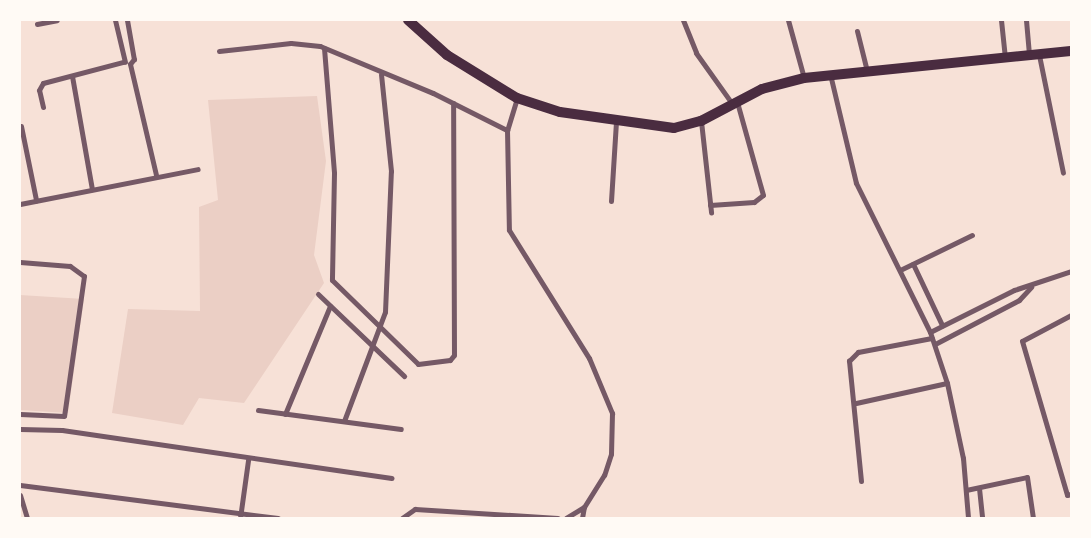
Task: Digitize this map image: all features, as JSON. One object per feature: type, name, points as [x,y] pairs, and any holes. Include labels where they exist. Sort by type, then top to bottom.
[{"type":"main road","points":[[408,20],[448,55],[517,98],[616,122],[674,128],[701,121],[734,101],[804,78],[867,71],[1005,62],[1034,56],[1071,52]]},
{"type":"street","points":[[37,24],[57,20]]},
{"type":"street","points":[[114,20],[123,62]]},
{"type":"street","points":[[127,20],[134,59],[130,64]]},
{"type":"street","points":[[683,20],[696,53],[734,101],[763,195],[754,202],[710,205]]},
{"type":"street","points":[[788,20],[804,78]]},
{"type":"street","points":[[1001,20],[1005,62]]},
{"type":"street","points":[[1026,20],[1063,173]]},
{"type":"street","points":[[858,31],[867,71]]},
{"type":"street","points":[[219,51],[303,44],[322,47],[381,75],[453,103],[507,130]]},
{"type":"street","points":[[322,47],[334,173],[330,276],[380,330],[418,364],[450,360],[454,355],[453,103]]},
{"type":"street","points":[[43,107],[39,90],[43,83],[123,62],[130,64]]},
{"type":"street","points":[[130,64],[156,175]]},
{"type":"street","points":[[830,74],[856,182],[935,344],[947,383],[966,490],[968,518]]},
{"type":"street","points":[[344,421],[380,330],[391,193],[381,75]]},
{"type":"street","points":[[72,76],[92,189]]},
{"type":"street","points":[[517,98],[507,130],[509,230],[590,358],[612,414],[610,454],[596,491],[584,506],[566,518]]},
{"type":"street","points":[[701,121],[711,212]]},
{"type":"street","points":[[612,200],[616,122]]},
{"type":"street","points":[[21,126],[22,141],[36,200]]},
{"type":"street","points":[[20,204],[198,168]]},
{"type":"street","points":[[900,270],[972,235]]},
{"type":"street","points":[[20,262],[64,265],[84,276],[64,416],[20,414]]},
{"type":"street","points":[[913,264],[942,325]]},
{"type":"street","points":[[861,481],[851,356],[931,335],[942,325],[1014,290],[1031,288],[1071,271]]},
{"type":"street","points":[[935,344],[1019,300],[1031,288]]},
{"type":"street","points":[[318,294],[375,346],[404,376]]},
{"type":"street","points":[[285,414],[330,306]]},
{"type":"street","points":[[1071,314],[1022,341],[1068,495],[1071,494]]},
{"type":"street","points":[[856,403],[947,383]]},
{"type":"street","points":[[258,410],[401,429]]},
{"type":"street","points":[[20,429],[62,430],[248,460],[392,478]]},
{"type":"street","points":[[241,515],[248,460]]},
{"type":"street","points":[[966,490],[1027,477],[1033,518]]},
{"type":"street","points":[[20,485],[241,515],[278,518]]},
{"type":"street","points":[[979,488],[982,518]]},
{"type":"street","points":[[20,495],[27,518]]},
{"type":"street","points":[[582,518],[584,506]]},
{"type":"street","points":[[402,518],[415,509],[558,518]]},
{"type":"shaded area","points":[[317,96],[326,161],[314,255],[324,283],[244,403],[199,398],[183,425],[112,413],[128,309],[200,311],[199,207],[218,200],[208,100]]},
{"type":"shaded area","points":[[20,295],[84,299],[68,413],[20,410]]}]
